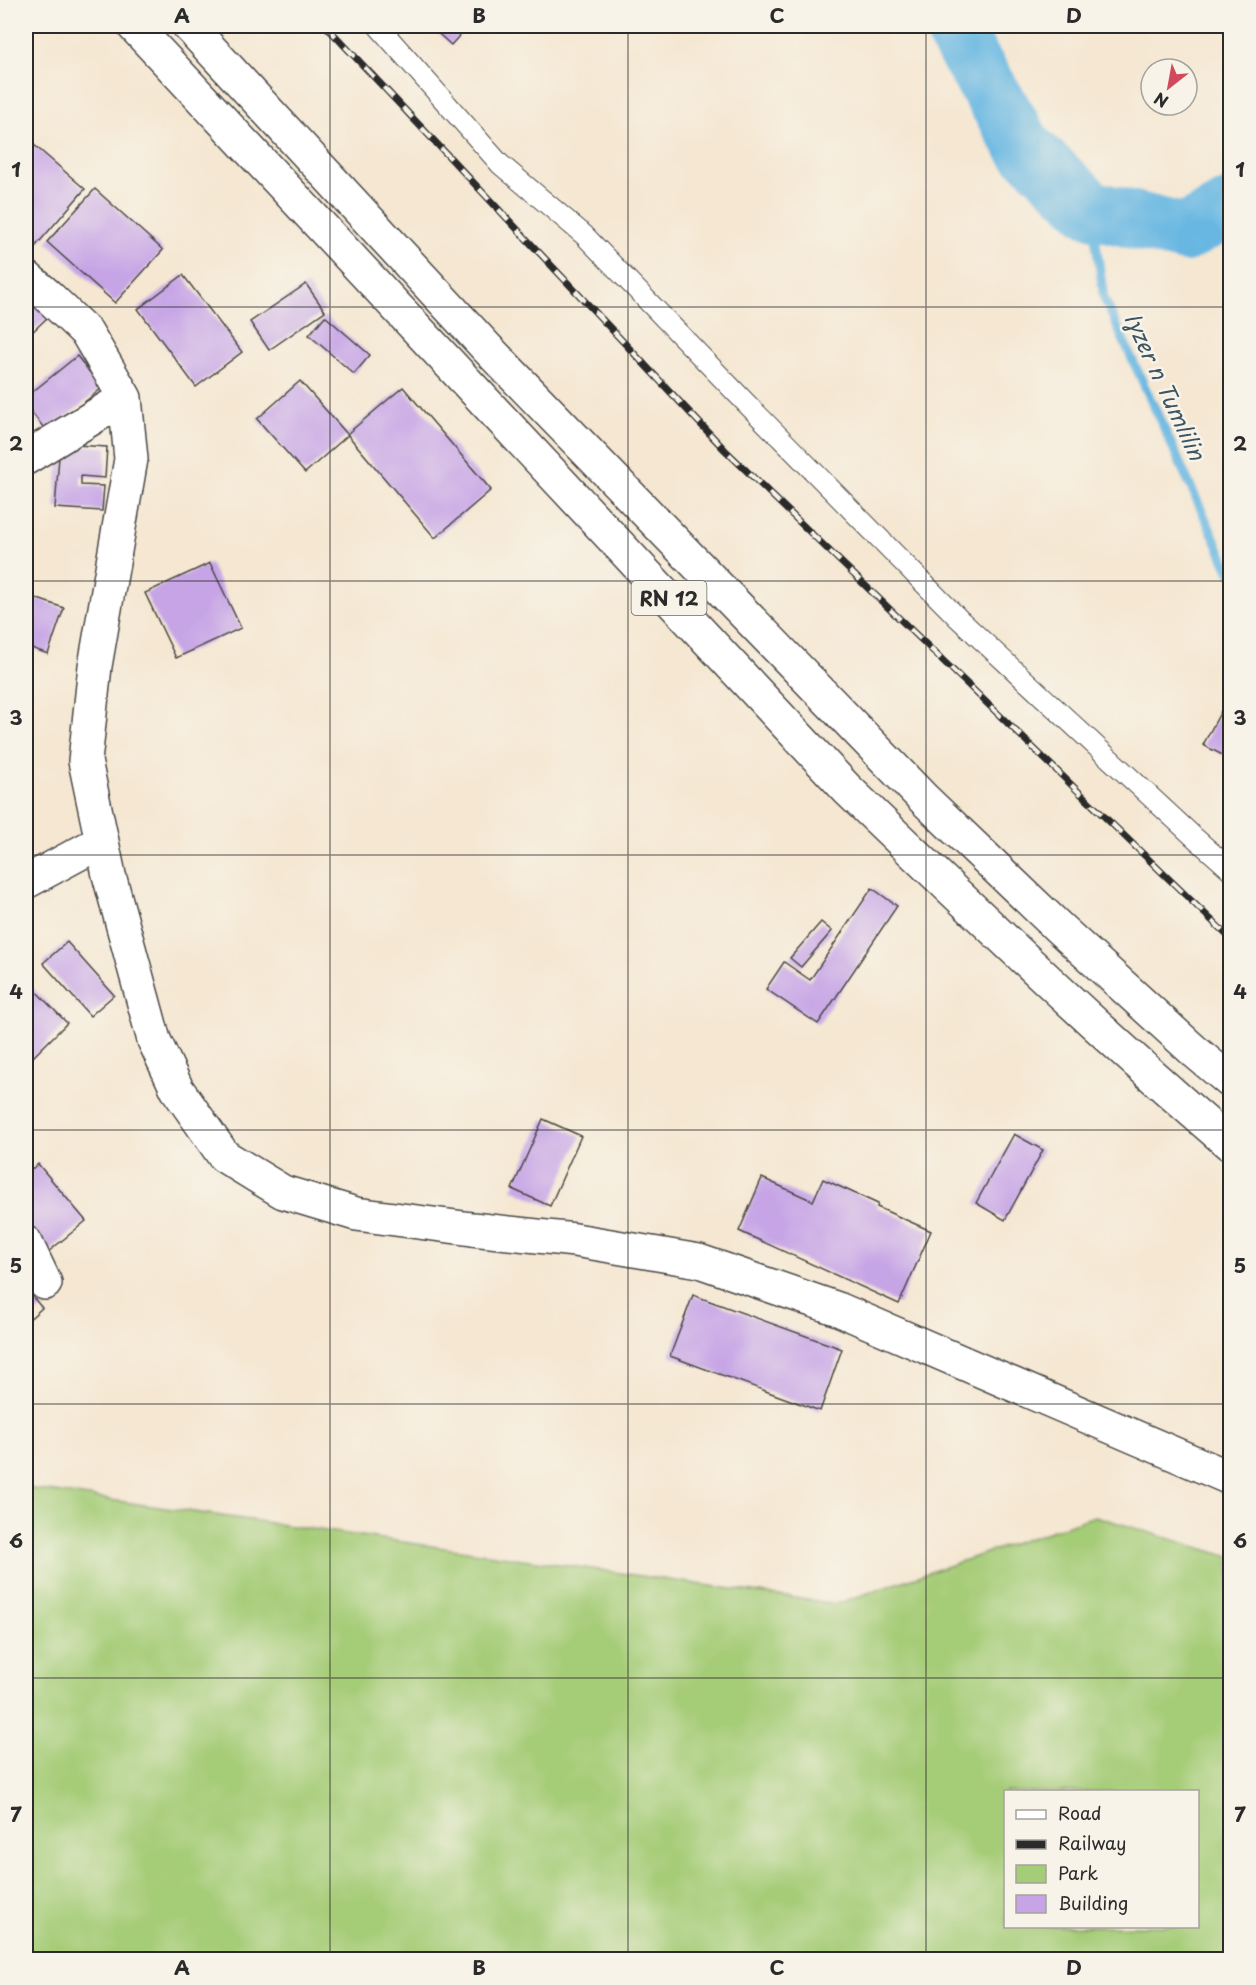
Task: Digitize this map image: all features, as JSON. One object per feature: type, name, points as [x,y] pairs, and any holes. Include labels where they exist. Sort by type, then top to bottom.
[{"type":"main road","name":"RN 12","points":[[134,26],[847,789],[973,910],[1163,1086],[1230,1144]]},
{"type":"main road","name":"RN 12","points":[[189,26],[487,348],[924,799],[1068,935],[1230,1082]]},
{"type":"main road","points":[[26,277],[87,333],[125,398],[131,459],[95,666],[86,761],[109,874],[154,1040],[177,1089],[224,1156],[283,1192],[356,1214],[575,1240],[699,1261],[838,1309],[1230,1478]]},
{"type":"main road","points":[[26,458],[125,398]]},
{"type":"main road","points":[[26,882],[102,841]]},
{"type":"main road","points":[[26,1243],[45,1283]]},
{"type":"lane","points":[[378,26],[500,164],[584,234],[747,404],[959,619],[1230,868]]},
{"type":"green space","points":[[26,1488],[836,1604],[1095,1516],[1230,1557],[1230,1959],[26,1959]]},
{"type":"building","points":[[430,26],[468,26],[451,45]]},
{"type":"building","points":[[26,138],[85,189],[34,248],[26,241]]},
{"type":"building","points":[[95,189],[163,250],[115,303],[47,242]]},
{"type":"building","points":[[183,275],[242,352],[196,387],[138,309]]},
{"type":"building","points":[[306,284],[325,311],[269,350],[250,322]]},
{"type":"building","points":[[26,291],[49,316],[26,338]]},
{"type":"building","points":[[325,316],[370,355],[354,374],[309,335]]},
{"type":"building","points":[[77,356],[102,388],[47,432],[26,405],[26,397]]},
{"type":"building","points":[[300,381],[348,435],[305,473],[257,419]]},
{"type":"building","points":[[403,387],[491,490],[435,538],[347,434]]},
{"type":"building","points":[[60,444],[107,447],[105,478],[81,476],[81,485],[104,486],[102,511],[55,508]]},
{"type":"building","points":[[210,563],[241,628],[176,658],[145,593]]},
{"type":"building","points":[[26,595],[64,608],[48,654],[26,646]]},
{"type":"building","points":[[1230,694],[1230,759],[1203,745]]},
{"type":"building","points":[[872,888],[897,906],[818,1024],[766,989],[784,962],[810,980]]},
{"type":"building","points":[[821,922],[832,931],[801,967],[790,958]]},
{"type":"building","points":[[67,942],[114,995],[90,1016],[43,963]]},
{"type":"building","points":[[26,981],[67,1023],[26,1064]]},
{"type":"building","points":[[543,1119],[581,1136],[550,1206],[512,1189]]},
{"type":"building","points":[[1014,1134],[1043,1150],[1005,1220],[976,1203]]},
{"type":"building","points":[[38,1164],[86,1221],[48,1252],[26,1226],[26,1206],[28,1204],[26,1174]]},
{"type":"building","points":[[762,1178],[813,1201],[823,1179],[878,1204],[877,1207],[931,1231],[899,1304],[739,1231]]},
{"type":"building","points":[[26,1289],[42,1308],[26,1322]]},
{"type":"building","points":[[693,1295],[842,1349],[820,1411],[670,1356]]},
{"type":"waterway","points":[[954,26],[957,36],[1025,148],[1091,209],[1185,233],[1230,208]]},
{"type":"waterway","name":"Iɣzer n Tumlilin","points":[[1091,209],[1104,298],[1230,572]]},
{"type":"railway","points":[[326,26],[725,450],[1230,938]]}]
